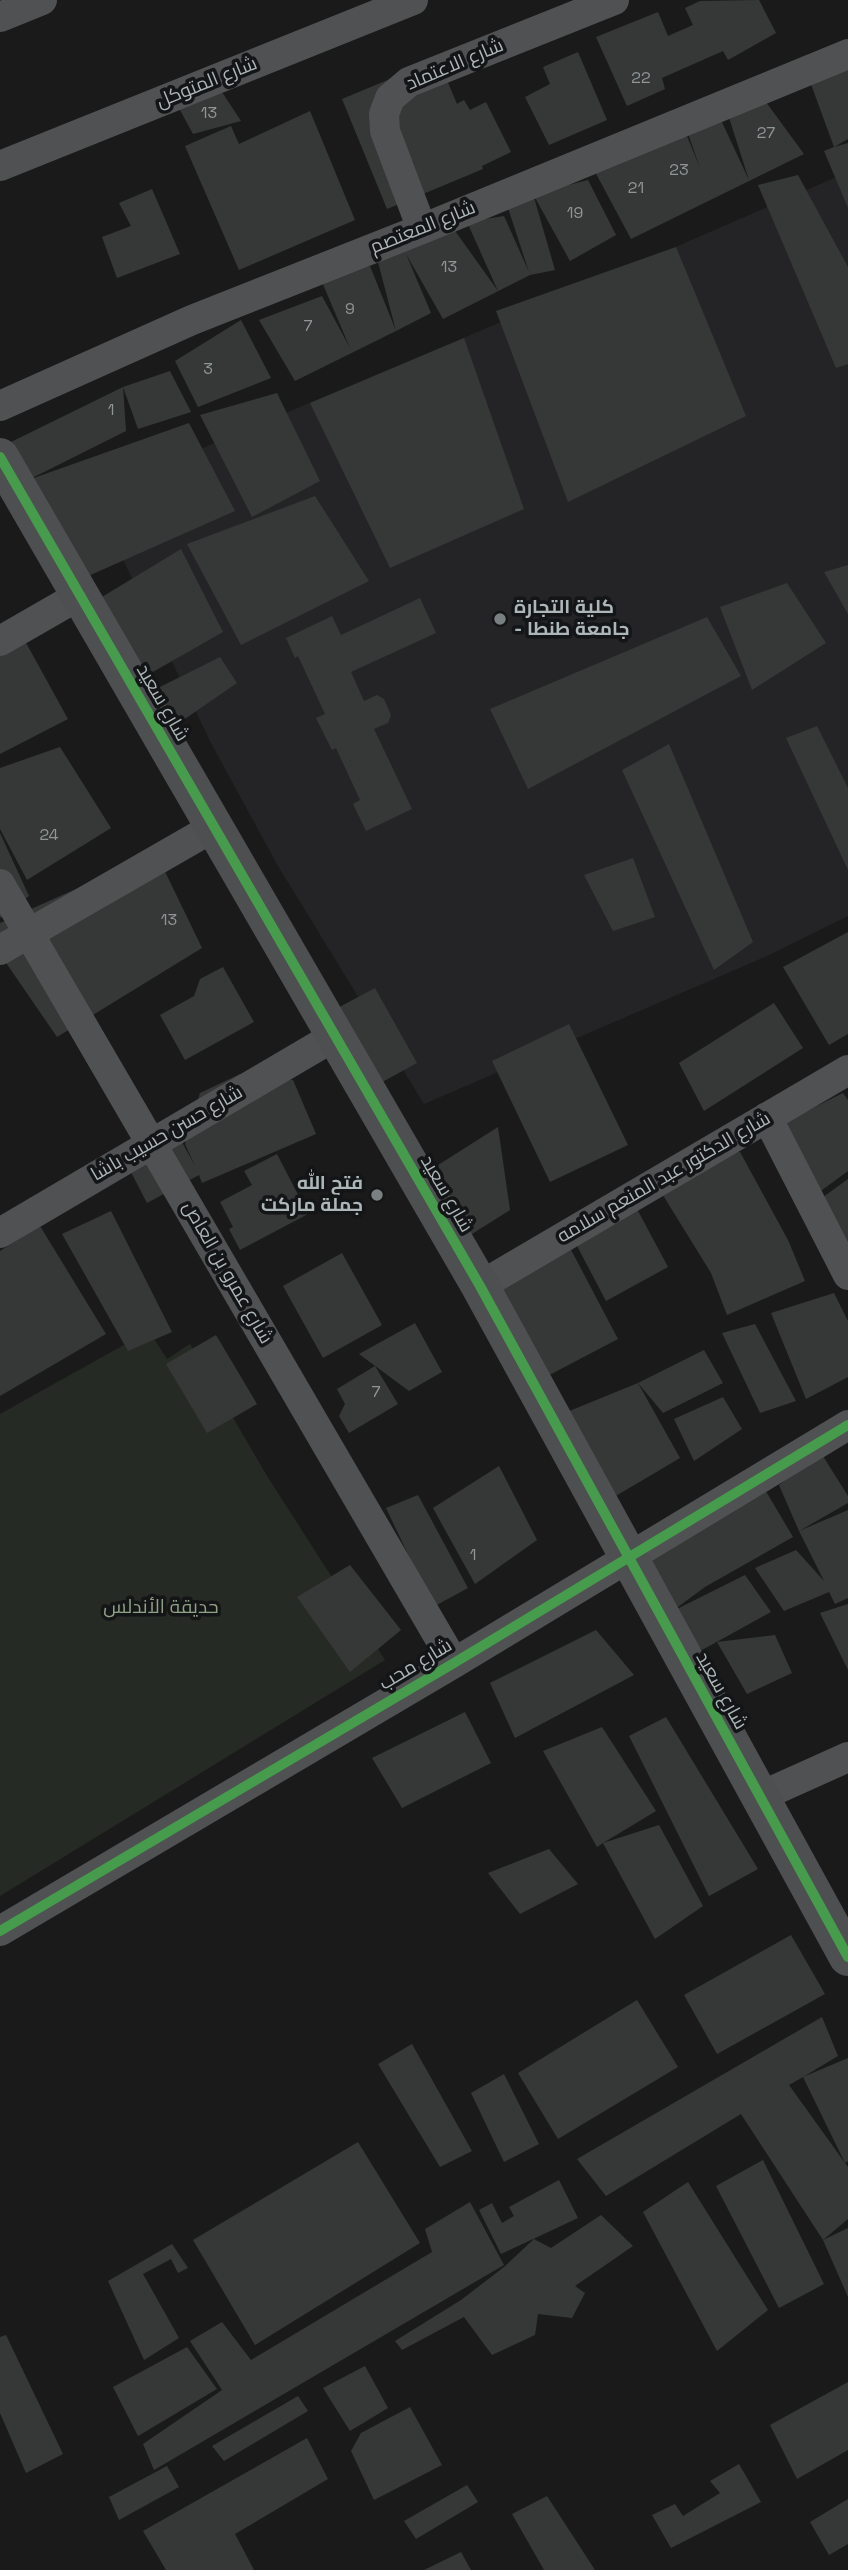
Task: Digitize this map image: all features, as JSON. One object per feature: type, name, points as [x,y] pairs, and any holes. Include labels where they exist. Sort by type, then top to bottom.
[{"type":"street","points":[[0,17],[42,0]]},
{"type":"street","name":"شارع المتوكل","points":[[0,166],[413,0]]},
{"type":"street","name":"شارع الاعتماد","points":[[422,229],[384,131],[384,114],[390,99],[410,82],[614,0]]},
{"type":"street","name":"شارع المعتصم","points":[[0,407],[192,320],[848,54]]},
{"type":"street","name":"شارع سعيد","points":[[0,457],[480,1286],[848,1957]]},
{"type":"street","points":[[0,641],[80,595]]},
{"type":"street","points":[[0,950],[214,827]]},
{"type":"street","name":"شارع عمرو بن العاص","points":[[0,884],[454,1663]]},
{"type":"street","name":"شارع حسن حسيب باشا","points":[[0,1233],[335,1036]]},
{"type":"street","name":"شارع الدكتور عبد المنعم سلامه","points":[[480,1286],[848,1070]]},
{"type":"street","points":[[766,1117],[848,1275]]},
{"type":"street","name":"شارع محب","points":[[0,1931],[454,1663],[848,1425]]},
{"type":"street","points":[[759,1797],[848,1758]]},
{"type":"shaded area","name":"كلية التجارة - جامعة طنطا","points":[[848,172],[848,916],[767,956],[424,1104],[278,866],[211,743],[92,495]]},
{"type":"green space","name":"حديقة الأندلس","points":[[149,1331],[167,1359],[190,1344],[267,1476],[385,1660],[0,1896],[0,1414]]},
{"type":"building","points":[[759,0],[776,33],[728,60],[723,51],[662,78],[665,89],[627,106],[596,37],[658,12],[668,36],[693,25],[685,8],[700,1]]},
{"type":"building","points":[[848,43],[848,139],[834,147],[801,57]]},
{"type":"building","points":[[578,52],[607,120],[549,145],[525,97],[550,84],[543,67]]},
{"type":"building","points":[[438,59],[457,104],[464,100],[470,110],[486,102],[511,152],[482,166],[483,169],[387,209],[342,99]]},
{"type":"building","points":[[214,80],[241,121],[193,134],[179,108]]},
{"type":"building","points":[[763,98],[804,154],[631,239],[593,168],[687,136],[700,168],[684,122],[720,118],[749,180],[725,105]]},
{"type":"building","points":[[310,111],[355,220],[239,270],[185,146],[231,126],[239,144]]},
{"type":"building","points":[[848,143],[848,208],[824,151]]},
{"type":"building","points":[[798,175],[848,267],[848,364],[836,368],[758,185]]},
{"type":"building","points":[[588,180],[616,235],[570,261],[533,194]]},
{"type":"building","points":[[152,189],[180,254],[117,278],[102,237],[131,226],[119,203]]},
{"type":"building","points":[[533,194],[555,270],[530,275],[443,319],[406,254],[431,313],[396,331],[378,262],[453,228],[498,291],[467,222],[504,216],[529,272],[507,205]]},
{"type":"building","points":[[676,247],[746,416],[568,502],[496,311]]},
{"type":"building","points":[[370,266],[396,331],[295,381],[259,320],[322,296],[350,348],[322,282]]},
{"type":"building","points":[[241,320],[271,378],[198,407],[175,361]]},
{"type":"building","points":[[464,338],[524,509],[390,568],[310,403]]},
{"type":"building","points":[[170,371],[191,412],[138,429],[123,387]]},
{"type":"building","points":[[123,387],[126,431],[28,480],[9,443]]},
{"type":"building","points":[[277,393],[320,481],[252,517],[200,415]]},
{"type":"building","points":[[189,423],[235,511],[86,577],[28,480]]},
{"type":"building","points":[[315,496],[369,581],[241,645],[187,544]]},
{"type":"building","points":[[181,549],[223,632],[144,677],[97,600]]},
{"type":"building","points":[[848,565],[848,614],[824,572]]},
{"type":"building","points":[[787,583],[826,643],[752,690],[720,607]]},
{"type":"building","points":[[420,598],[436,633],[351,672],[364,701],[377,695],[384,699],[391,715],[388,723],[374,729],[412,809],[366,831],[353,804],[360,800],[336,748],[332,750],[316,718],[325,714],[298,656],[295,658],[286,638],[332,616],[341,635]]},
{"type":"building","points":[[707,617],[741,676],[528,789],[490,709]]},
{"type":"building","points":[[25,641],[68,719],[0,754],[0,649]]},
{"type":"building","points":[[220,657],[237,683],[176,725],[156,689]]},
{"type":"building","points":[[817,726],[848,788],[848,870],[786,738]]},
{"type":"building","points":[[669,744],[753,942],[714,970],[622,770]]},
{"type":"building","points":[[60,747],[111,828],[27,880],[0,829],[0,768]]},
{"type":"building","points":[[0,833],[29,896],[0,918]]},
{"type":"building","points":[[156,853],[202,948],[57,1037],[0,954],[0,923]]},
{"type":"building","points":[[633,858],[655,917],[613,931],[584,875]]},
{"type":"building","points":[[848,932],[848,1034],[829,1045],[783,967]]},
{"type":"building","points":[[223,967],[254,1022],[185,1060],[160,1015],[194,996],[200,979]]},
{"type":"building","points":[[375,988],[417,1063],[375,1086],[332,1011]]},
{"type":"building","points":[[774,1003],[803,1048],[704,1111],[679,1063]]},
{"type":"building","points":[[569,1024],[628,1145],[550,1182],[492,1061]]},
{"type":"building","points":[[240,1074],[293,1080],[316,1134],[202,1183],[199,1175],[147,1203],[118,1147],[170,1120],[195,1166],[185,1144],[200,1093]]},
{"type":"building","points":[[843,1093],[848,1100],[848,1171],[818,1193],[779,1125]]},
{"type":"building","points":[[498,1127],[510,1210],[464,1239],[424,1174]]},
{"type":"building","points":[[723,1151],[740,1152],[788,1240],[805,1281],[727,1315],[711,1273],[661,1192]]},
{"type":"building","points":[[277,1154],[308,1214],[240,1250],[229,1229],[233,1227],[220,1202],[252,1185],[244,1171]]},
{"type":"building","points":[[848,1179],[848,1261],[819,1200]]},
{"type":"building","points":[[637,1209],[668,1267],[606,1301],[575,1242]]},
{"type":"building","points":[[111,1211],[172,1332],[128,1351],[62,1234]]},
{"type":"building","points":[[40,1226],[106,1334],[0,1396],[0,1251]]},
{"type":"building","points":[[569,1246],[618,1339],[538,1381],[489,1287]]},
{"type":"building","points":[[342,1253],[382,1325],[323,1358],[283,1286]]},
{"type":"building","points":[[834,1293],[848,1321],[848,1377],[806,1399],[771,1313]]},
{"type":"building","points":[[415,1323],[442,1372],[409,1391],[359,1354]]},
{"type":"building","points":[[755,1324],[796,1401],[760,1413],[722,1333]]},
{"type":"building","points":[[216,1335],[257,1404],[207,1433],[166,1364]]},
{"type":"building","points":[[704,1350],[723,1383],[663,1413],[638,1383]]},
{"type":"building","points":[[375,1366],[398,1404],[349,1433],[339,1416],[345,1404],[337,1389]]},
{"type":"building","points":[[638,1383],[680,1458],[609,1500],[562,1414]]},
{"type":"building","points":[[723,1397],[742,1429],[694,1461],[674,1419]]},
{"type":"building","points":[[821,1453],[848,1496],[848,1503],[799,1531],[779,1485]]},
{"type":"building","points":[[499,1466],[537,1540],[475,1584],[433,1508]]},
{"type":"building","points":[[764,1488],[793,1537],[705,1587],[671,1612],[643,1563]]},
{"type":"building","points":[[418,1495],[468,1588],[433,1607],[386,1508]]},
{"type":"building","points":[[848,1510],[848,1598],[835,1604],[829,1592],[784,1611],[755,1568],[796,1550],[824,1581],[799,1531]]},
{"type":"building","points":[[350,1565],[401,1630],[350,1672],[297,1597]]},
{"type":"building","points":[[745,1575],[771,1612],[702,1650],[671,1612]]},
{"type":"building","points":[[848,1604],[848,1670],[820,1613]]},
{"type":"building","points":[[596,1630],[634,1675],[515,1738],[490,1683]]},
{"type":"building","points":[[775,1635],[792,1673],[747,1694],[717,1642]]},
{"type":"building","points":[[465,1712],[491,1763],[402,1808],[372,1758]]},
{"type":"building","points":[[666,1717],[758,1869],[709,1896],[629,1736]]},
{"type":"building","points":[[602,1727],[656,1811],[597,1847],[543,1751]]},
{"type":"building","points":[[659,1825],[703,1906],[655,1939],[603,1843]]},
{"type":"building","points":[[549,1849],[578,1884],[520,1914],[488,1873]]},
{"type":"building","points":[[791,1935],[825,1994],[717,2054],[684,1995]]},
{"type":"building","points":[[637,2000],[678,2067],[558,2139],[518,2073]]},
{"type":"building","points":[[822,2017],[838,2056],[789,2085],[848,2167],[848,2219],[823,2240],[741,2114],[606,2196],[577,2159]]},
{"type":"building","points":[[412,2044],[472,2151],[440,2167],[378,2064]]},
{"type":"building","points":[[848,2058],[848,2161],[845,2163],[803,2077]]},
{"type":"building","points":[[504,2074],[539,2144],[504,2162],[471,2093]]},
{"type":"building","points":[[358,2142],[420,2243],[255,2345],[193,2240]]},
{"type":"building","points":[[763,2160],[824,2284],[779,2308],[716,2186]]},
{"type":"building","points":[[559,2180],[578,2218],[501,2254],[479,2210],[492,2203],[502,2223],[514,2216],[509,2207]]},
{"type":"building","points":[[688,2182],[768,2310],[717,2351],[643,2212]]},
{"type":"building","points":[[470,2202],[504,2265],[154,2470],[143,2444],[222,2390],[190,2341],[222,2322],[251,2360],[432,2252],[425,2229]]},
{"type":"building","points":[[601,2215],[633,2246],[575,2286],[585,2293],[572,2318],[538,2314],[535,2335],[492,2355],[464,2317],[402,2350],[395,2341],[461,2300],[504,2267],[534,2239],[551,2248]]},
{"type":"building","points":[[848,2228],[848,2297],[823,2240]]},
{"type":"building","points":[[172,2244],[188,2268],[178,2273],[171,2259],[143,2274],[179,2338],[144,2360],[108,2281]]},
{"type":"building","points":[[6,2335],[63,2454],[26,2473],[0,2413],[0,2337]]},
{"type":"building","points":[[187,2347],[217,2389],[138,2436],[113,2387]]},
{"type":"building","points":[[365,2366],[388,2408],[350,2431],[323,2388]]},
{"type":"building","points":[[848,2382],[848,2450],[797,2479],[770,2425]]},
{"type":"building","points":[[298,2396],[308,2411],[224,2461],[212,2446]]},
{"type":"building","points":[[410,2407],[442,2465],[374,2500],[351,2451],[361,2433]]},
{"type":"building","points":[[307,2438],[328,2479],[235,2534],[254,2570],[166,2570],[143,2531]]},
{"type":"building","points":[[739,2464],[761,2502],[671,2548],[652,2515],[675,2504],[683,2516],[720,2493],[710,2481]]},
{"type":"building","points":[[167,2466],[179,2487],[119,2520],[109,2497]]},
{"type":"building","points":[[467,2485],[478,2502],[416,2539],[404,2521]]},
{"type":"building","points":[[547,2496],[595,2570],[544,2570],[512,2514]]},
{"type":"building","points":[[848,2499],[848,2544],[829,2555],[810,2522]]},
{"type":"building","points":[[461,2552],[471,2570],[424,2570]]},
{"type":"cycle path","points":[[0,457],[480,1286],[848,1957]]},
{"type":"cycle path","points":[[0,1931],[454,1663],[848,1425]]},
{"type":"place","name":"كلية التجارة - جامعة طنطا","points":[[500,619]]},
{"type":"place","name":"فتح الله جملة ماركت","points":[[377,1195]]}]
